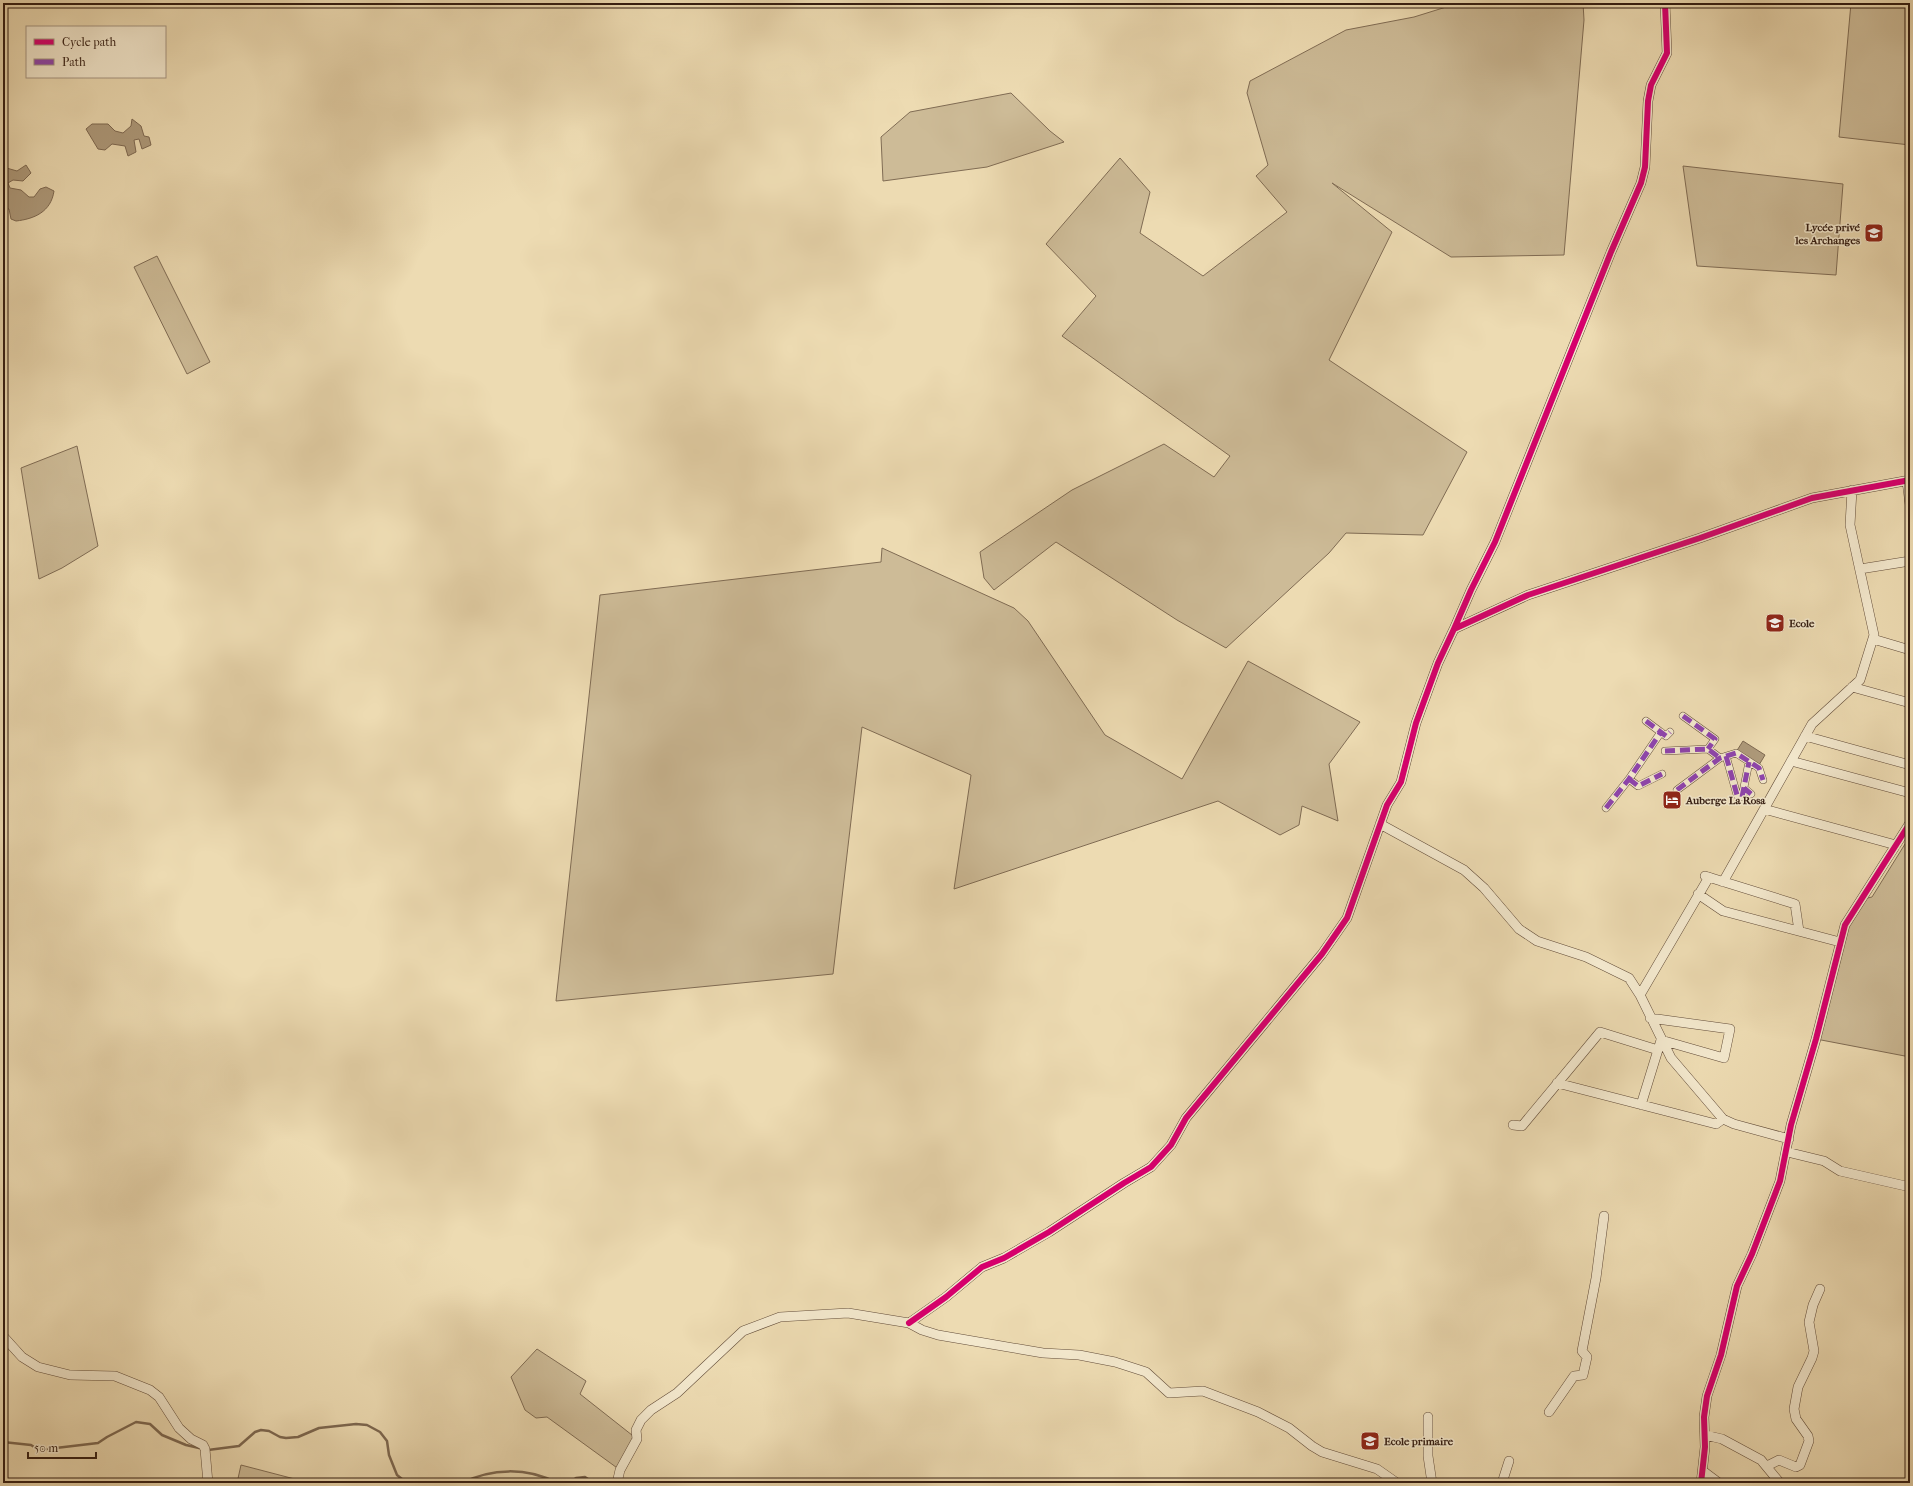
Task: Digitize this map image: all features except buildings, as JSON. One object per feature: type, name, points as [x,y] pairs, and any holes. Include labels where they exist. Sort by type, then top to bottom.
[{"type":"street","points":[[909,1323],[946,1297],[982,1267],[1004,1258],[1049,1232],[1151,1167],[1165,1153],[1186,1118],[1338,933],[1354,901],[1390,799],[1401,782],[1416,724],[1438,663],[1471,590],[1495,542],[1611,252],[1641,183],[1645,167],[1648,101],[1651,85],[1666,53],[1664,3]]},
{"type":"street","points":[[1454,629],[1528,595],[1700,538],[1812,498],[1909,481],[1910,505]]},
{"type":"street","points":[[1723,882],[1812,724],[1860,680],[1874,635],[1850,525],[1852,490]]},
{"type":"street","points":[[1860,569],[1910,561]]},
{"type":"street","points":[[1873,639],[1910,650]]},
{"type":"street","points":[[1852,687],[1910,703]]},
{"type":"street","points":[[1683,716],[1715,739],[1708,749]]},
{"type":"street","points":[[1648,725],[1666,736],[1670,732]]},
{"type":"street","points":[[1606,808],[1629,779],[1661,732]]},
{"type":"street","points":[[1805,736],[1910,765]]},
{"type":"street","points":[[1665,750],[1708,749],[1723,757],[1739,796],[1744,788],[1749,762]]},
{"type":"street","points":[[1678,790],[1723,757],[1736,753],[1759,768],[1763,780]]},
{"type":"street","points":[[1791,761],[1910,793]]},
{"type":"street","points":[[1629,779],[1638,786],[1662,774]]},
{"type":"street","points":[[1744,788],[1751,794]]},
{"type":"street","points":[[1764,809],[1896,845]]},
{"type":"street","points":[[1702,1483],[1705,1435],[1704,1417],[1707,1396],[1721,1355],[1737,1286],[1752,1254],[1780,1180],[1787,1152],[1791,1126],[1816,1039],[1845,925],[1910,823]]},
{"type":"street","points":[[1380,824],[1464,870],[1484,888],[1519,929],[1537,941],[1586,957],[1629,978],[1640,995],[1671,1058],[1723,1119],[1734,1124],[1789,1139]]},
{"type":"street","points":[[1640,995],[1707,877],[1795,904],[1799,931]]},
{"type":"street","points":[[1698,894],[1723,911],[1840,942]]},
{"type":"street","points":[[1650,1018],[1730,1029],[1724,1058],[1661,1040]]},
{"type":"street","points":[[1513,1125],[1522,1126],[1600,1032],[1658,1050]]},
{"type":"street","points":[[1641,1104],[1661,1040]]},
{"type":"street","points":[[1557,1082],[1716,1124],[1723,1119]]},
{"type":"street","points":[[1787,1152],[1824,1161],[1840,1171],[1910,1187]]},
{"type":"street","points":[[1549,1412],[1574,1376],[1583,1375],[1588,1357],[1582,1351],[1596,1278],[1604,1216]]},
{"type":"street","points":[[1767,1466],[1779,1460],[1796,1467],[1800,1465],[1809,1444],[1808,1436],[1796,1419],[1794,1409],[1798,1387],[1814,1351],[1809,1322],[1813,1305],[1820,1290]]},
{"type":"street","points":[[617,1483],[620,1470],[637,1439],[636,1430],[641,1420],[651,1410],[677,1393],[743,1331],[780,1317],[848,1313],[909,1323],[922,1330],[938,1334],[1043,1353],[1096,1358],[1130,1366],[1146,1372],[1168,1393],[1203,1391],[1258,1412],[1289,1428],[1322,1452],[1377,1469],[1397,1483]]},
{"type":"street","points":[[3,1336],[22,1357],[38,1367],[70,1375],[116,1376],[146,1388],[159,1397],[179,1428],[191,1439],[203,1445],[205,1449],[208,1483]]},
{"type":"street","points":[[1428,1417],[1428,1456],[1432,1483]]},
{"type":"street","points":[[1705,1435],[1716,1436],[1762,1460],[1780,1483]]},
{"type":"street","points":[[1502,1483],[1510,1461]]},
{"type":"street","points":[[1703,1471],[1719,1483]]},
{"type":"shaded area","points":[[1459,3],[1583,3],[1584,20],[1564,255],[1451,257],[1332,183],[1392,232],[1329,360],[1467,452],[1423,535],[1346,533],[1329,553],[1226,648],[1177,620],[1056,542],[994,590],[984,578],[980,552],[1072,490],[1164,444],[1214,477],[1230,456],[1062,336],[1096,296],[1046,244],[1120,158],[1150,192],[1140,233],[1203,276],[1287,212],[1256,176],[1268,165],[1247,93],[1250,81],[1346,30],[1414,17]]},
{"type":"shaded area","points":[[1851,3],[1910,3],[1910,145],[1839,137]]},
{"type":"shaded area","points":[[1011,93],[1050,131],[1064,142],[987,167],[883,181],[881,137],[910,112]]},
{"type":"shaded area","points":[[132,119],[141,126],[144,136],[149,137],[151,145],[142,149],[139,139],[134,140],[136,152],[128,156],[125,146],[112,144],[105,150],[98,149],[86,129],[92,124],[108,124],[115,131],[123,133],[131,126]]},
{"type":"shaded area","points":[[26,165],[31,173],[23,181],[13,180],[8,183],[10,188],[21,190],[29,197],[34,197],[40,189],[46,187],[54,191],[49,204],[41,213],[16,221],[11,219],[9,209],[3,208],[3,167],[17,171]]},
{"type":"shaded area","points":[[1683,166],[1843,184],[1836,275],[1697,266]]},
{"type":"shaded area","points":[[157,256],[210,362],[187,374],[134,267]]},
{"type":"shaded area","points":[[77,446],[98,546],[62,568],[39,579],[21,468]]},
{"type":"shaded area","points":[[882,548],[1014,608],[1028,621],[1105,735],[1182,779],[1248,661],[1360,722],[1329,764],[1338,821],[1302,806],[1299,825],[1280,835],[1218,801],[954,889],[971,775],[862,727],[833,974],[556,1001],[600,595],[881,562]]},
{"type":"shaded area","points":[[1743,741],[1765,755],[1759,765],[1736,752]]},
{"type":"shaded area","points":[[1910,836],[1910,1057],[1816,1039],[1845,925],[1859,900],[1872,897]]},
{"type":"shaded area","points":[[537,1349],[586,1381],[580,1394],[637,1439],[620,1470],[547,1417],[536,1418],[525,1410],[511,1377]]},
{"type":"shaded area","points":[[241,1465],[310,1483],[237,1483]]},
{"type":"waterway","points":[[3,1442],[31,1445],[39,1450],[98,1443],[136,1422],[150,1424],[162,1435],[186,1445],[199,1448]]},
{"type":"waterway","points":[[208,1450],[239,1446],[255,1432],[261,1430],[269,1431],[280,1437],[286,1438],[298,1437],[319,1428],[356,1424],[367,1425],[380,1432],[387,1441],[389,1455],[397,1475],[407,1483]]},
{"type":"waterway","points":[[462,1483],[485,1474],[509,1471],[534,1474],[557,1483]]},
{"type":"waterway","points":[[569,1483],[576,1478],[585,1477],[594,1483]]},
{"type":"marked path","points":[[1683,716],[1715,739],[1708,749]]},
{"type":"marked path","points":[[1646,721],[1666,736],[1670,732]]},
{"type":"marked path","points":[[1606,808],[1629,779],[1661,732]]},
{"type":"marked path","points":[[1665,751],[1708,749],[1720,758]]},
{"type":"marked path","points":[[1677,790],[1720,758],[1736,753],[1759,768],[1763,780]]},
{"type":"marked path","points":[[1726,756],[1737,795]]},
{"type":"marked path","points":[[1742,797],[1749,762]]},
{"type":"marked path","points":[[1629,779],[1638,786],[1662,774]]},
{"type":"marked path","points":[[1744,788],[1751,794]]},
{"type":"cycle path","points":[[1454,629],[1471,590],[1495,542],[1611,252],[1641,183],[1645,167],[1648,101],[1651,85],[1667,53],[1665,3]]},
{"type":"cycle path","points":[[909,1323],[946,1297],[982,1267],[1004,1258],[1049,1232],[1151,1167],[1171,1145],[1186,1118],[1322,954],[1347,918],[1387,805],[1401,782],[1416,723],[1438,663],[1454,629],[1528,595],[1700,538],[1812,498],[1910,480]]},
{"type":"cycle path","points":[[1701,1483],[1705,1447],[1704,1417],[1707,1396],[1721,1355],[1737,1286],[1752,1254],[1780,1181],[1791,1125],[1816,1039],[1845,925],[1910,823]]},
{"type":"place","name":"Lycée privé les Archanges","points":[[1874,233]]},
{"type":"place","name":"Ecole","points":[[1775,623]]},
{"type":"place","name":"Auberge La Rosa","points":[[1672,800]]},
{"type":"place","name":"Ecole primaire","points":[[1370,1441]]}]
